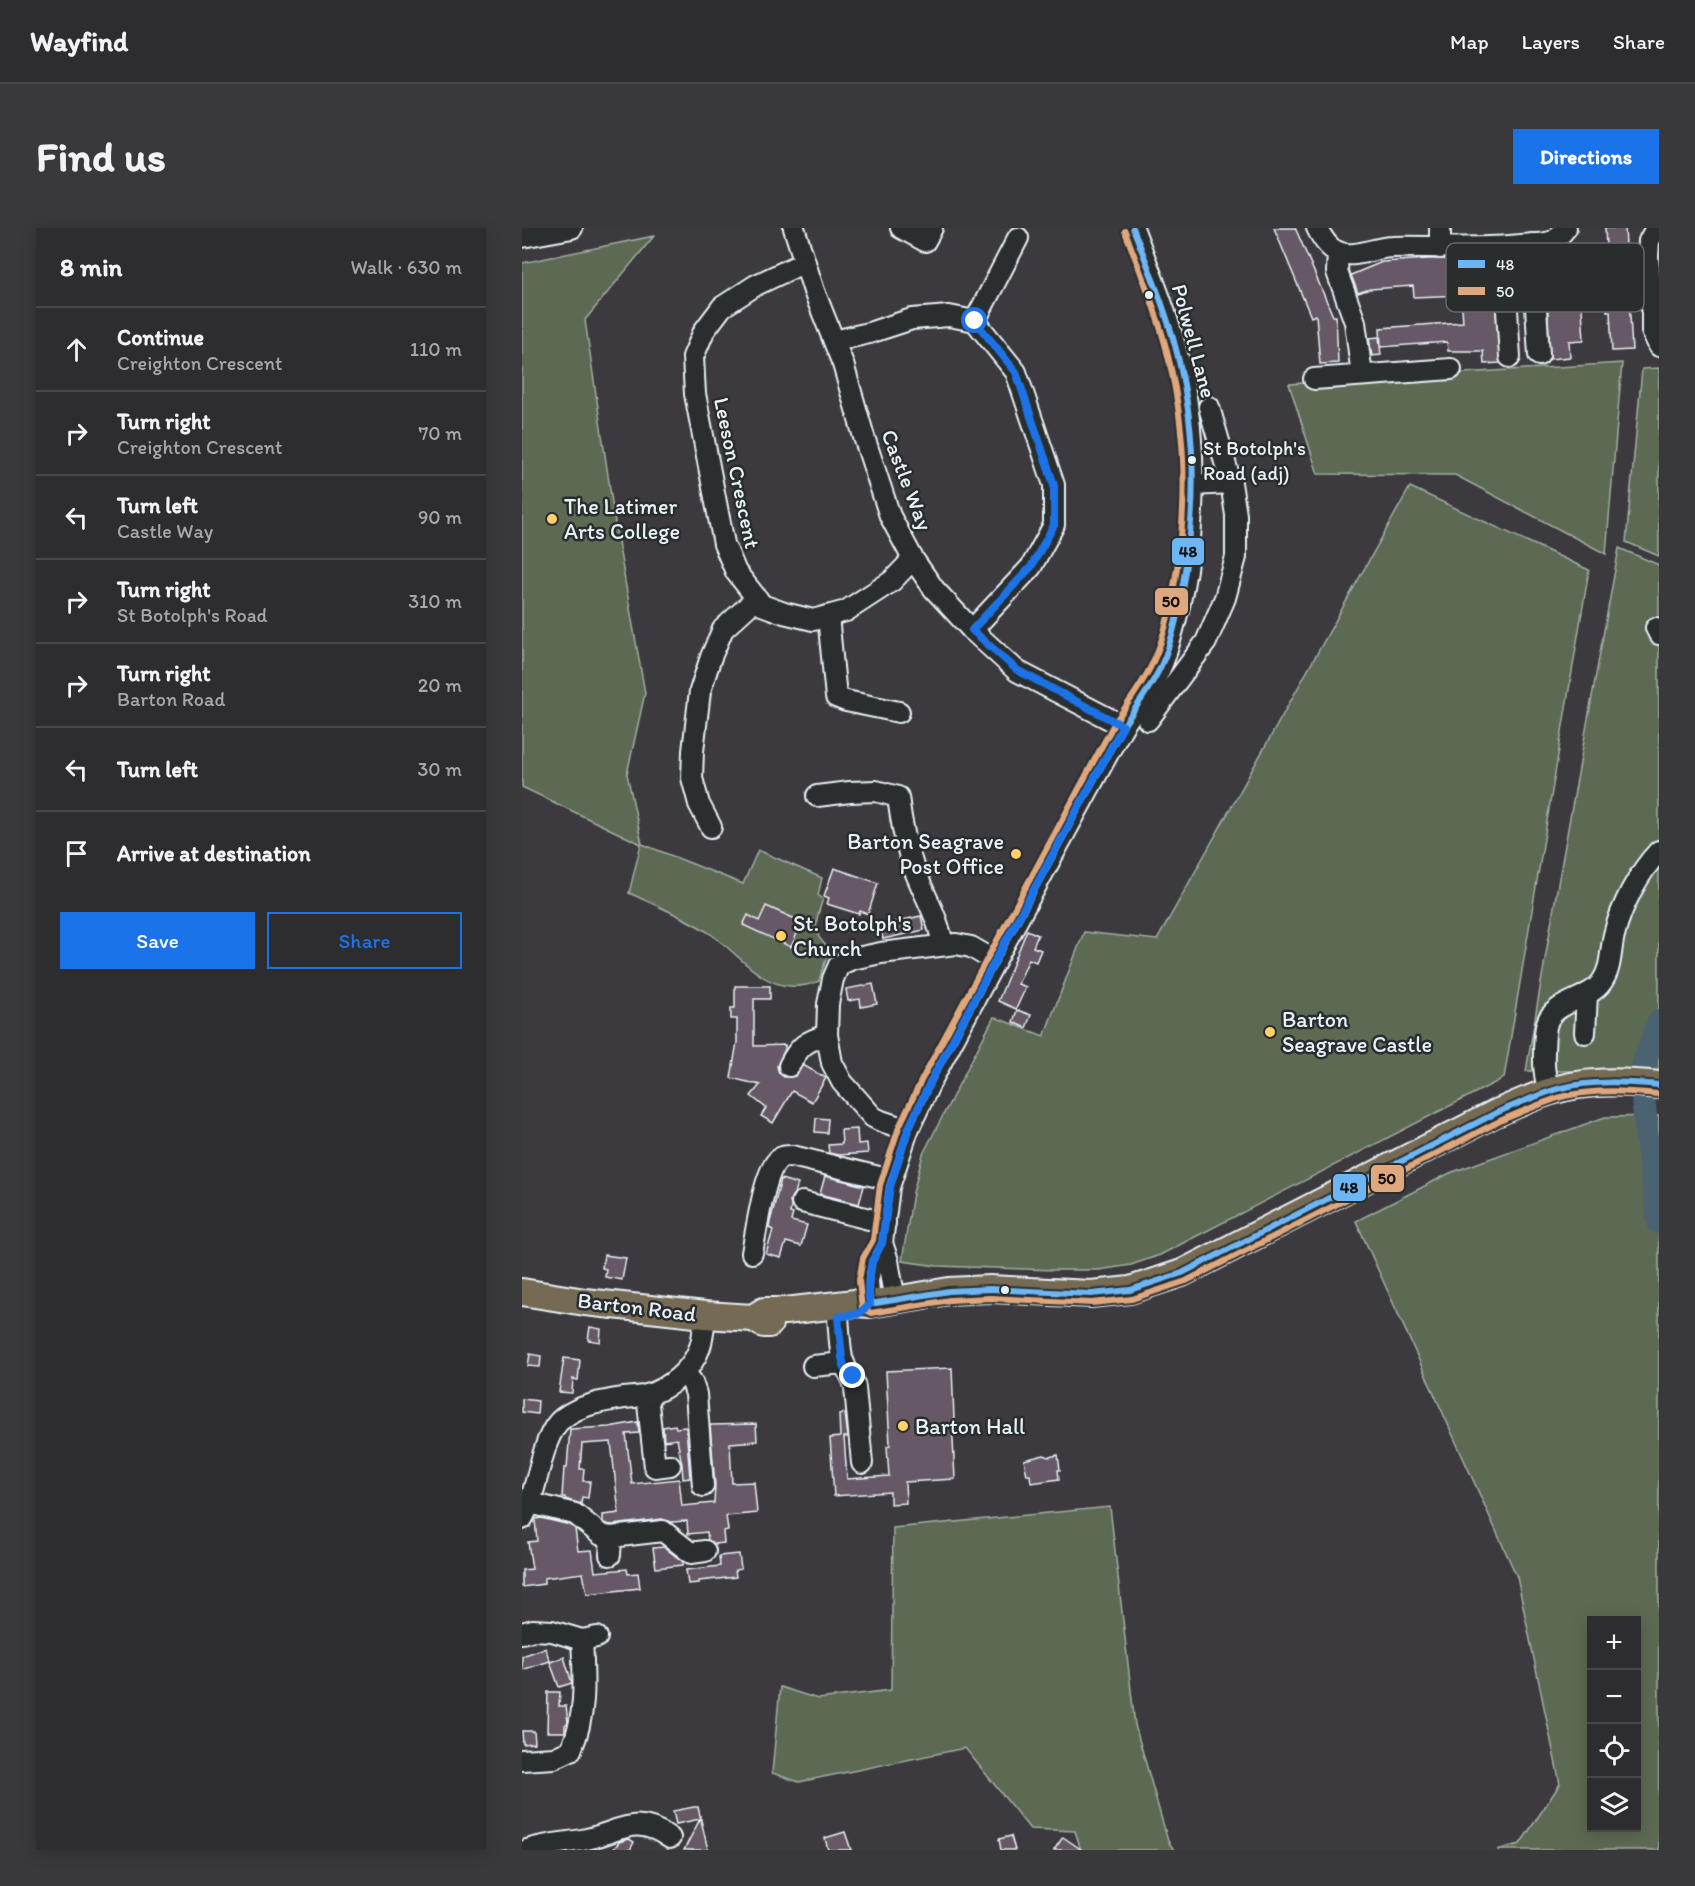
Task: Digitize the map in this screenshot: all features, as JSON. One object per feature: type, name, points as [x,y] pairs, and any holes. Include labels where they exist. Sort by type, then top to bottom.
[{"type":"main road","name":"Barton Road","points":[[522,1292],[585,1302],[753,1318],[764,1323],[776,1324],[838,1311],[858,1314],[870,1304],[960,1291],[1017,1290],[1091,1294],[1130,1290],[1182,1273],[1496,1113],[1549,1091],[1593,1083],[1628,1081],[1659,1085]]},
{"type":"street","points":[[522,237],[572,228]]},
{"type":"street","name":"Castle Way","points":[[794,228],[814,291],[834,341],[890,516],[914,559],[934,589],[972,630],[1017,670],[1123,726]]},
{"type":"street","points":[[901,228],[925,240],[932,228]]},
{"type":"street","name":"Polwell Lane","points":[[882,1243],[891,1180],[908,1130],[930,1083],[995,961],[1123,726],[1148,690],[1165,657],[1182,591],[1189,548],[1192,485],[1189,416],[1181,370],[1163,307],[1133,228]]},
{"type":"street","points":[[1317,228],[1320,235],[1338,252],[1353,254],[1390,247],[1446,248]]},
{"type":"street","points":[[1440,228],[1440,248]]},
{"type":"street","points":[[1539,243],[1554,241],[1566,228]]},
{"type":"street","points":[[1656,228],[1649,242],[1648,257],[1652,331],[1659,346]]},
{"type":"street","points":[[975,321],[1018,238]]},
{"type":"street","points":[[1338,252],[1337,272],[1355,322],[1362,375]]},
{"type":"street","name":"Leeson Crescent","points":[[805,262],[756,285],[722,307],[705,331],[693,357],[695,394],[724,544],[736,572],[762,605],[813,620],[846,611],[892,581],[914,559]]},
{"type":"street","points":[[1507,312],[1510,357]]},
{"type":"street","points":[[1536,312],[1539,355]]},
{"type":"street","points":[[834,341],[869,333],[912,318],[949,316],[975,321],[1016,372],[1054,485],[1054,525],[1031,567],[972,630]]},
{"type":"street","points":[[1314,379],[1451,369]]},
{"type":"street","points":[[1148,720],[1206,642],[1226,598],[1236,557],[1236,515],[1231,483],[1209,407]]},
{"type":"street","points":[[1192,485],[1231,483]]},
{"type":"street","points":[[711,827],[699,804],[692,778],[700,691],[723,629],[757,598]]},
{"type":"street","points":[[828,616],[836,697],[899,711]]},
{"type":"street","points":[[1165,657],[1188,669]]},
{"type":"street","points":[[817,796],[876,791],[898,797],[904,835],[914,867],[940,928],[943,945]]},
{"type":"street","points":[[1549,1091],[1544,1073],[1546,1024],[1559,1010],[1596,989],[1606,975],[1618,921],[1642,870],[1659,851]]},
{"type":"street","points":[[908,1130],[873,1117],[842,1082],[832,1064],[827,1035],[828,1004],[833,979],[839,965],[861,957],[956,944],[971,947],[995,961]]},
{"type":"street","points":[[1585,1032],[1587,994]]},
{"type":"street","points":[[789,1066],[801,1047],[813,1039],[827,1035]]},
{"type":"street","points":[[752,1253],[768,1177],[777,1160],[792,1156],[891,1180]]},
{"type":"street","points":[[802,1202],[885,1223]]},
{"type":"street","points":[[882,1243],[888,1261],[895,1301]]},
{"type":"street","points":[[870,1304],[868,1288],[870,1271],[882,1243]]},
{"type":"street","points":[[838,1311],[845,1369],[853,1376],[855,1388],[862,1463]]},
{"type":"street","points":[[705,1315],[700,1348],[685,1372],[665,1387],[646,1395],[589,1405],[563,1418],[549,1436],[526,1511],[575,1514],[610,1546],[663,1531],[691,1553],[705,1551]]},
{"type":"street","points":[[813,1366],[844,1363]]},
{"type":"street","points":[[685,1372],[696,1394],[703,1486]]},
{"type":"street","points":[[646,1395],[655,1467],[670,1465]]},
{"type":"street","points":[[522,1633],[534,1630],[590,1638],[580,1726],[571,1750],[554,1758],[522,1760]]},
{"type":"street","points":[[527,1850],[542,1845],[585,1845],[632,1825],[652,1827],[670,1838]]},
{"type":"green space","points":[[654,236],[585,320],[617,536],[645,693],[627,774],[642,844],[743,884],[758,850],[822,878],[818,895],[823,899],[817,918],[817,932],[826,945],[827,956],[819,981],[801,986],[786,986],[772,982],[748,966],[712,935],[672,912],[629,893],[641,844],[522,787],[522,263]]},
{"type":"green space","points":[[1622,363],[1606,554],[1455,475],[1318,474],[1289,384]]},
{"type":"green space","points":[[1659,368],[1659,556],[1626,542],[1642,369]]},
{"type":"green space","points":[[1410,487],[1589,570],[1504,1078],[1160,1255],[1131,1265],[1099,1270],[1056,1270],[937,1266],[902,1261],[913,1193],[923,1154],[994,1017],[1044,1036],[1084,932],[1157,940]]},
{"type":"green space","points":[[1619,548],[1659,565],[1659,1071],[1526,1071],[1556,895]]},
{"type":"green space","points":[[1659,1116],[1659,1850],[1497,1850],[1520,1844],[1560,1784],[1517,1577],[1356,1221],[1450,1173],[1605,1117]]},
{"type":"green space","points":[[1110,1507],[1135,1725],[1168,1841],[1174,1850],[1081,1850],[1075,1831],[1030,1829],[965,1748],[799,1782],[772,1773],[780,1687],[818,1699],[891,1690],[893,1528]]},
{"type":"building","points":[[1274,228],[1295,228],[1297,232],[1333,316],[1336,316],[1338,363],[1320,364],[1316,315],[1311,317]]},
{"type":"building","points":[[1605,228],[1625,228],[1626,243],[1606,243]]},
{"type":"building","points":[[1446,259],[1446,296],[1414,297],[1413,286],[1370,289],[1358,293],[1351,275],[1382,262]]},
{"type":"building","points":[[1462,312],[1496,312],[1500,363],[1484,364],[1483,351],[1448,351],[1447,342],[1381,347],[1380,328],[1463,322]]},
{"type":"building","points":[[1548,312],[1582,312],[1584,340],[1569,341],[1570,357],[1550,359]]},
{"type":"building","points":[[1610,312],[1630,312],[1632,350],[1612,351]]},
{"type":"building","points":[[1379,337],[1381,355],[1372,356],[1369,338]]},
{"type":"building","points":[[834,868],[878,883],[868,914],[860,911],[859,914],[827,904],[829,898],[824,896]]},
{"type":"building","name":"St. Botolph's Church","points":[[766,906],[802,922],[791,947],[743,925],[748,915],[759,921]]},
{"type":"building","points":[[921,916],[924,930],[883,939],[880,925]]},
{"type":"building","points":[[1027,930],[1038,935],[1033,947],[1041,950],[1036,962],[1029,959],[1018,984],[1026,987],[1016,1009],[998,1001]]},
{"type":"building","points":[[873,984],[877,1004],[861,1007],[860,999],[848,1001],[846,989]]},
{"type":"building","points":[[735,986],[770,986],[770,999],[754,999],[754,1046],[785,1045],[777,1066],[779,1073],[784,1077],[795,1076],[803,1065],[826,1078],[812,1102],[792,1091],[773,1123],[761,1116],[766,1108],[751,1096],[760,1085],[731,1078],[737,1042],[737,1019],[731,1019],[731,1008],[735,1008]]},
{"type":"building","points":[[1017,1010],[1031,1015],[1026,1028],[1013,1022]]},
{"type":"building","points":[[816,1118],[828,1119],[827,1133],[815,1132]]},
{"type":"building","points":[[857,1129],[858,1144],[867,1143],[868,1153],[838,1155],[829,1153],[828,1145],[842,1144],[841,1130]]},
{"type":"building","points":[[825,1176],[864,1186],[859,1204],[820,1194]]},
{"type":"building","points":[[781,1179],[798,1184],[790,1200],[790,1213],[793,1214],[791,1221],[807,1225],[801,1246],[786,1242],[781,1258],[766,1254],[773,1230],[769,1228],[770,1222]]},
{"type":"building","points":[[604,1255],[626,1258],[622,1280],[605,1277],[606,1269],[602,1268]]},
{"type":"building","points":[[590,1327],[601,1329],[600,1342],[588,1340]]},
{"type":"building","points":[[530,1354],[541,1356],[540,1367],[528,1366]]},
{"type":"building","points":[[564,1358],[580,1360],[578,1380],[573,1379],[572,1393],[559,1392]]},
{"type":"building","name":"Barton Hall","points":[[952,1368],[955,1479],[905,1482],[906,1503],[890,1504],[890,1492],[834,1496],[830,1438],[840,1437],[839,1414],[845,1413],[848,1437],[844,1437],[847,1479],[889,1476],[887,1446],[890,1445],[886,1371]]},
{"type":"building","points":[[522,1399],[538,1401],[537,1414],[522,1412]]},
{"type":"building","points":[[638,1422],[639,1433],[626,1434],[632,1484],[679,1479],[682,1506],[714,1503],[715,1485],[710,1425],[756,1424],[757,1441],[730,1443],[730,1445],[732,1483],[754,1482],[757,1513],[726,1516],[728,1530],[723,1531],[724,1543],[714,1544],[708,1540],[707,1532],[688,1534],[687,1521],[671,1522],[662,1519],[606,1524],[603,1522],[603,1515],[619,1513],[611,1442],[582,1444],[580,1469],[584,1469],[583,1481],[590,1481],[588,1498],[582,1497],[581,1504],[562,1497],[570,1429],[609,1427]]},
{"type":"building","points":[[675,1425],[676,1428],[686,1427],[690,1478],[683,1479],[677,1439],[664,1441],[663,1427]]},
{"type":"building","points":[[1044,1455],[1049,1457],[1058,1455],[1059,1479],[1031,1483],[1024,1460]]},
{"type":"building","points":[[541,1518],[570,1525],[575,1529],[578,1551],[592,1550],[595,1572],[627,1569],[628,1574],[638,1573],[640,1588],[587,1594],[583,1573],[544,1578],[544,1584],[522,1587],[522,1570],[532,1569],[528,1542],[537,1541],[535,1520]]},
{"type":"building","points":[[664,1547],[683,1562],[683,1565],[656,1568],[653,1548]]},
{"type":"building","points":[[739,1554],[741,1569],[735,1570],[736,1577],[688,1584],[686,1570],[720,1566],[719,1556]]},
{"type":"building","points":[[545,1648],[550,1661],[522,1670],[522,1656]]},
{"type":"building","points":[[564,1657],[572,1683],[559,1687],[550,1662]]},
{"type":"building","points":[[548,1692],[560,1692],[559,1706],[566,1706],[568,1722],[565,1725],[565,1732],[547,1732]]},
{"type":"building","points":[[522,1731],[534,1731],[535,1743],[523,1744]]},
{"type":"building","points":[[698,1807],[708,1850],[684,1850],[700,1819],[676,1824],[673,1811]]},
{"type":"building","points":[[845,1832],[851,1850],[828,1850],[825,1838]]},
{"type":"building","points":[[1011,1836],[1015,1850],[1001,1850],[999,1839]]},
{"type":"building","points":[[1063,1837],[1082,1850],[1054,1850]]},
{"type":"building","points":[[629,1839],[634,1842],[630,1850],[613,1850],[619,1842]]},
{"type":"waterway","points":[[1659,1021],[1643,1066],[1642,1086],[1659,1222]]},
{"type":"transit line","name":"48","points":[[1133,228],[1173,337],[1183,380],[1191,434],[1192,489],[1189,544],[1176,621],[1165,657],[1156,676],[1123,726],[930,1083],[908,1130],[889,1187],[882,1243],[872,1261],[868,1281],[870,1304],[949,1291],[990,1289],[1091,1294],[1130,1290],[1182,1273],[1496,1113],[1536,1096],[1561,1088],[1585,1084],[1659,1085]]},
{"type":"transit line","name":"50","points":[[1125,231],[1164,340],[1178,408],[1183,461],[1183,515],[1168,617],[1157,653],[1148,672],[1115,722],[922,1079],[899,1127],[880,1185],[873,1240],[863,1258],[859,1280],[862,1309],[871,1313],[950,1300],[990,1298],[1092,1303],[1132,1299],[1186,1281],[1500,1121],[1540,1104],[1588,1092],[1623,1091],[1658,1094]]},
{"type":"place","name":"St Botolph's Road (adj)","points":[[1192,460]]},
{"type":"place","name":"The Latimer Arts College","points":[[552,519]]},
{"type":"place","name":"Barton Seagrave Post Office","points":[[1016,854]]},
{"type":"place","name":"St. Botolph's Church","points":[[781,936]]},
{"type":"place","name":"Barton Seagrave Castle","points":[[1270,1032]]},
{"type":"place","name":"Barton Hall","points":[[903,1426]]},
{"type":"route","points":[[853,1376],[845,1369],[842,1358],[838,1317],[858,1314],[870,1304],[868,1281],[872,1262],[882,1243],[891,1180],[908,1130],[930,1083],[1123,726],[1017,670],[972,630],[1031,567],[1054,525],[1054,485],[1016,372],[975,321]]}]
